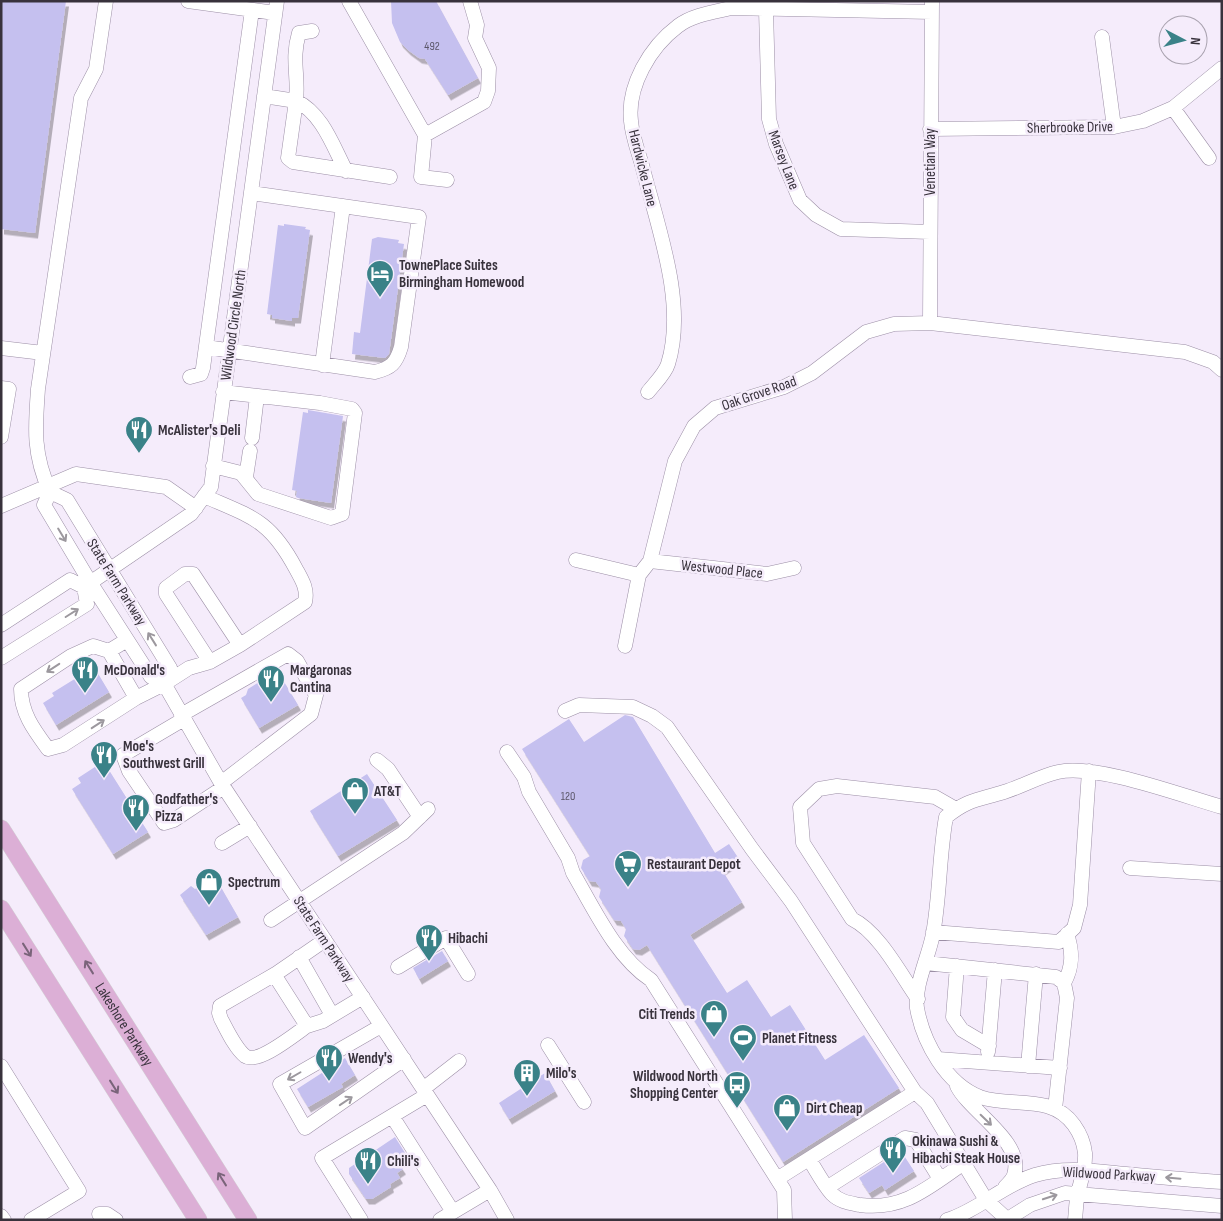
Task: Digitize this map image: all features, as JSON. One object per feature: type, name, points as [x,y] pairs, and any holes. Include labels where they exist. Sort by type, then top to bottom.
[{"type":"main road","name":"Lakeshore Parkway","points":[[1,829],[248,1220]]},
{"type":"main road","points":[[1,909],[198,1220]]},
{"type":"street","name":"State Farm Parkway","points":[[106,1],[96,69],[81,98],[38,389],[34,437],[42,473],[48,488],[44,505],[87,585],[151,677],[163,682],[222,785],[492,1192],[515,1220]]},
{"type":"street","points":[[188,1],[252,10],[276,7]]},
{"type":"street","points":[[349,1],[425,135],[420,177],[447,180]]},
{"type":"street","points":[[425,135],[484,102],[488,91],[489,68],[475,38],[477,25],[470,1]]},
{"type":"street","name":"Hardwicke Lane","points":[[648,392],[668,366],[676,325],[671,286],[662,242],[630,120],[633,90],[646,60],[678,26],[706,14],[731,8],[766,10],[932,6]]},
{"type":"street","name":"Venetian Way","points":[[930,323],[932,6]]},
{"type":"street","name":"Wildwood Circle North","points":[[87,585],[191,514],[210,487],[276,7]]},
{"type":"street","points":[[190,377],[201,374],[206,347],[252,10]]},
{"type":"street","name":"Marsey Lane","points":[[766,10],[769,120],[776,144],[800,200],[816,215],[841,228],[930,232]]},
{"type":"street","points":[[312,31],[299,33],[294,51],[298,87],[288,158],[293,162],[390,177]]},
{"type":"street","points":[[1102,37],[1114,128]]},
{"type":"street","name":"Sherbrooke Drive","points":[[930,129],[1114,128],[1143,121],[1173,108],[1222,68]]},
{"type":"street","points":[[264,96],[296,102],[309,107],[320,122],[346,171]]},
{"type":"street","points":[[1173,108],[1209,158]]},
{"type":"street","points":[[206,347],[374,372],[390,368],[397,361],[401,347],[418,217],[250,193]]},
{"type":"street","points":[[322,365],[343,206]]},
{"type":"street","name":"Oak Grove Road","points":[[625,646],[639,576],[650,561],[675,461],[694,426],[715,408],[784,387],[812,373],[866,332],[894,324],[930,323],[1185,352],[1213,362],[1222,370]]},
{"type":"street","points":[[1,348],[43,354]]},
{"type":"street","points":[[1,388],[9,389],[1,437]]},
{"type":"street","points":[[213,466],[236,470],[246,477],[258,494],[331,518],[342,514],[355,413],[347,407],[320,402],[224,392]]},
{"type":"street","points":[[246,477],[257,396]]},
{"type":"street","points":[[1,506],[48,488],[76,474],[166,487],[196,508]]},
{"type":"street","name":"State Farm Parkway","points":[[48,488],[67,500],[170,668],[163,682]]},
{"type":"street","points":[[136,698],[109,651],[93,646],[72,656],[21,689],[21,705],[34,730],[48,749],[63,745],[163,682],[189,668],[210,662],[240,645],[299,608],[305,602],[306,587],[276,535],[257,520],[204,496]]},
{"type":"street","points":[[576,560],[639,576]]},
{"type":"street","name":"Westwood Place","points":[[650,561],[767,574],[794,568]]},
{"type":"street","points":[[210,662],[166,594],[166,588],[186,574],[193,574],[240,645]]},
{"type":"street","points":[[1,625],[70,580],[87,585],[87,604],[1,658]]},
{"type":"street","points":[[109,651],[127,640]]},
{"type":"street","points":[[288,654],[297,661],[316,695],[311,714],[222,785],[174,820],[164,823],[129,771],[123,755],[288,654]]},
{"type":"street","points":[[565,711],[579,705],[633,707],[652,716],[667,727],[752,849],[791,901],[915,1092],[927,1103],[986,1200],[1007,1220]]},
{"type":"street","points":[[507,752],[524,777],[529,792],[568,858],[573,873],[624,957],[651,980],[784,1190],[785,1220]]},
{"type":"street","points":[[271,920],[403,833],[424,813],[388,769],[377,760]]},
{"type":"street","points":[[1003,1190],[1014,1176],[1015,1162],[1010,1148],[999,1132],[962,1096],[955,1082],[938,1059],[922,1028],[917,1006],[919,985],[933,932],[942,838],[946,818],[956,809],[976,798],[1004,792],[1059,771],[1081,769],[1222,807]]},
{"type":"street","points":[[933,932],[1058,942],[1074,928],[1080,905],[1089,771]]},
{"type":"street","points":[[918,999],[874,936],[864,924],[852,919],[803,843],[800,807],[819,789],[837,786],[935,797],[956,809]]},
{"type":"street","points":[[222,843],[250,826]]},
{"type":"street","points":[[1130,868],[1222,874]]},
{"type":"street","points":[[1064,983],[1070,973],[1072,950],[1067,934]]},
{"type":"street","points":[[398,967],[446,938],[468,974]]},
{"type":"street","points":[[325,940],[277,973],[220,1006],[219,1013],[221,1019],[243,1055],[251,1058],[266,1054],[307,1026],[314,1026],[362,997]]},
{"type":"street","points":[[299,957],[332,1015]]},
{"type":"street","points":[[926,963],[1056,976],[1064,983],[1067,998],[1055,1109]]},
{"type":"street","points":[[957,966],[953,1017],[962,1030],[989,1046]]},
{"type":"street","points":[[987,1063],[995,970]]},
{"type":"street","points":[[277,973],[277,979],[307,1026]]},
{"type":"street","points":[[1028,1066],[1036,974]]},
{"type":"street","points":[[381,1026],[280,1084],[305,1128],[404,1059]]},
{"type":"street","points":[[548,1045],[584,1102]]},
{"type":"street","points":[[938,1059],[1060,1068]]},
{"type":"street","points":[[361,1220],[322,1158],[392,1116],[425,1092],[459,1061]]},
{"type":"street","points":[[1,1066],[78,1191],[31,1220]]},
{"type":"street","points":[[955,1082],[978,1096],[992,1100],[1046,1105],[1066,1114],[1078,1131],[1085,1152],[1084,1170],[1078,1194],[1075,1220]]},
{"type":"street","points":[[777,1179],[915,1092]]},
{"type":"street","points":[[392,1116],[453,1212]]},
{"type":"street","points":[[828,1188],[905,1138],[916,1140],[940,1179]]},
{"type":"street","points":[[809,1159],[833,1195],[844,1202],[874,1207],[897,1204],[910,1199],[964,1163]]},
{"type":"street","name":"Wildwood Parkway","points":[[947,1220],[963,1215],[1003,1190],[1036,1175],[1059,1170],[1084,1170],[1222,1182]]},
{"type":"street","name":"State Farm Parkway","points":[[492,1192],[507,1220]]},
{"type":"street","points":[[440,1220],[492,1192]]},
{"type":"street","name":"Wildwood Parkway","points":[[1007,1220],[1048,1197],[1065,1193],[1222,1206]]},
{"type":"street","points":[[99,1214],[107,1214],[116,1220]]},
{"type":"street","points":[[1,1216],[4,1220]]},
{"type":"building","points":[[1,1],[66,1],[35,233],[1,229]]},
{"type":"building","points":[[391,1],[436,1],[478,78],[448,95],[425,59],[419,58],[400,42],[392,23]]},
{"type":"building","points":[[284,224],[306,227],[305,229],[310,230],[298,318],[292,318],[292,321],[272,318],[272,315],[267,314],[278,225],[284,226]]},
{"type":"building","points":[[378,237],[399,240],[398,243],[404,244],[389,354],[385,358],[352,354],[354,332],[360,333],[372,239]]},
{"type":"building","points":[[308,410],[343,416],[331,503],[298,498],[296,497],[297,491],[292,490],[303,412],[308,413]]},
{"type":"building","points":[[94,667],[109,692],[56,725],[43,703],[54,696],[52,693]]},
{"type":"building","points":[[275,672],[280,682],[283,680],[298,705],[259,728],[241,698],[246,695],[248,689]]},
{"type":"building","points":[[625,715],[633,717],[715,853],[729,844],[739,859],[722,870],[742,902],[690,935],[727,993],[747,980],[771,1017],[790,1005],[825,1060],[864,1035],[899,1088],[783,1162],[647,945],[639,950],[633,949],[624,936],[626,929],[621,921],[614,920],[599,897],[601,889],[596,882],[589,881],[581,868],[583,860],[590,856],[522,749],[569,719],[584,742]]},
{"type":"building","points":[[98,765],[102,770],[107,767],[148,832],[113,854],[72,789],[81,783],[78,778]]},
{"type":"building","points":[[367,774],[397,820],[338,856],[310,811]]},
{"type":"building","name":"Spectrum","points":[[215,877],[238,917],[206,935],[180,895],[191,886],[195,889]]},
{"type":"building","name":"Hibachi","points":[[442,951],[448,961],[419,979],[413,968]]},
{"type":"building","points":[[345,1058],[355,1075],[341,1084],[343,1087],[308,1107],[297,1089]]},
{"type":"building","name":"Milo's","points":[[545,1073],[555,1091],[509,1119],[499,1103]]},
{"type":"building","points":[[395,1137],[405,1153],[396,1159],[403,1169],[397,1173],[400,1178],[390,1184],[391,1187],[372,1199],[366,1199],[349,1174],[349,1168]]},
{"type":"building","points":[[901,1151],[914,1171],[885,1190],[882,1185],[869,1193],[859,1178]]},
{"type":"place","name":"TownePlace Suites Birmingham Homewood","points":[[380,298]]},
{"type":"place","name":"McAlister's Deli","points":[[139,454]]},
{"type":"place","name":"McDonald's","points":[[85,694]]},
{"type":"place","name":"Margaronas Cantina","points":[[271,703]]},
{"type":"place","name":"Moe's Southwest Grill","points":[[104,779]]},
{"type":"place","name":"AT&T","points":[[355,815]]},
{"type":"place","name":"Godfather's Pizza","points":[[136,832]]},
{"type":"place","name":"Restaurant Depot","points":[[628,888]]},
{"type":"place","name":"Spectrum","points":[[209,906]]},
{"type":"place","name":"Hibachi","points":[[429,962]]},
{"type":"place","name":"Citi Trends","points":[[714,1038]]},
{"type":"place","name":"Planet Fitness","points":[[743,1062]]},
{"type":"place","name":"Wendy's","points":[[329,1082]]},
{"type":"place","name":"Milo's","points":[[527,1097]]},
{"type":"place","name":"Wildwood North Shopping Center","points":[[737,1109]]},
{"type":"place","name":"Dirt Cheap","points":[[787,1132]]},
{"type":"place","name":"Okinawa Sushi & Hibachi Steak House","points":[[893,1174]]},
{"type":"place","name":"Chili's","points":[[368,1185]]}]
